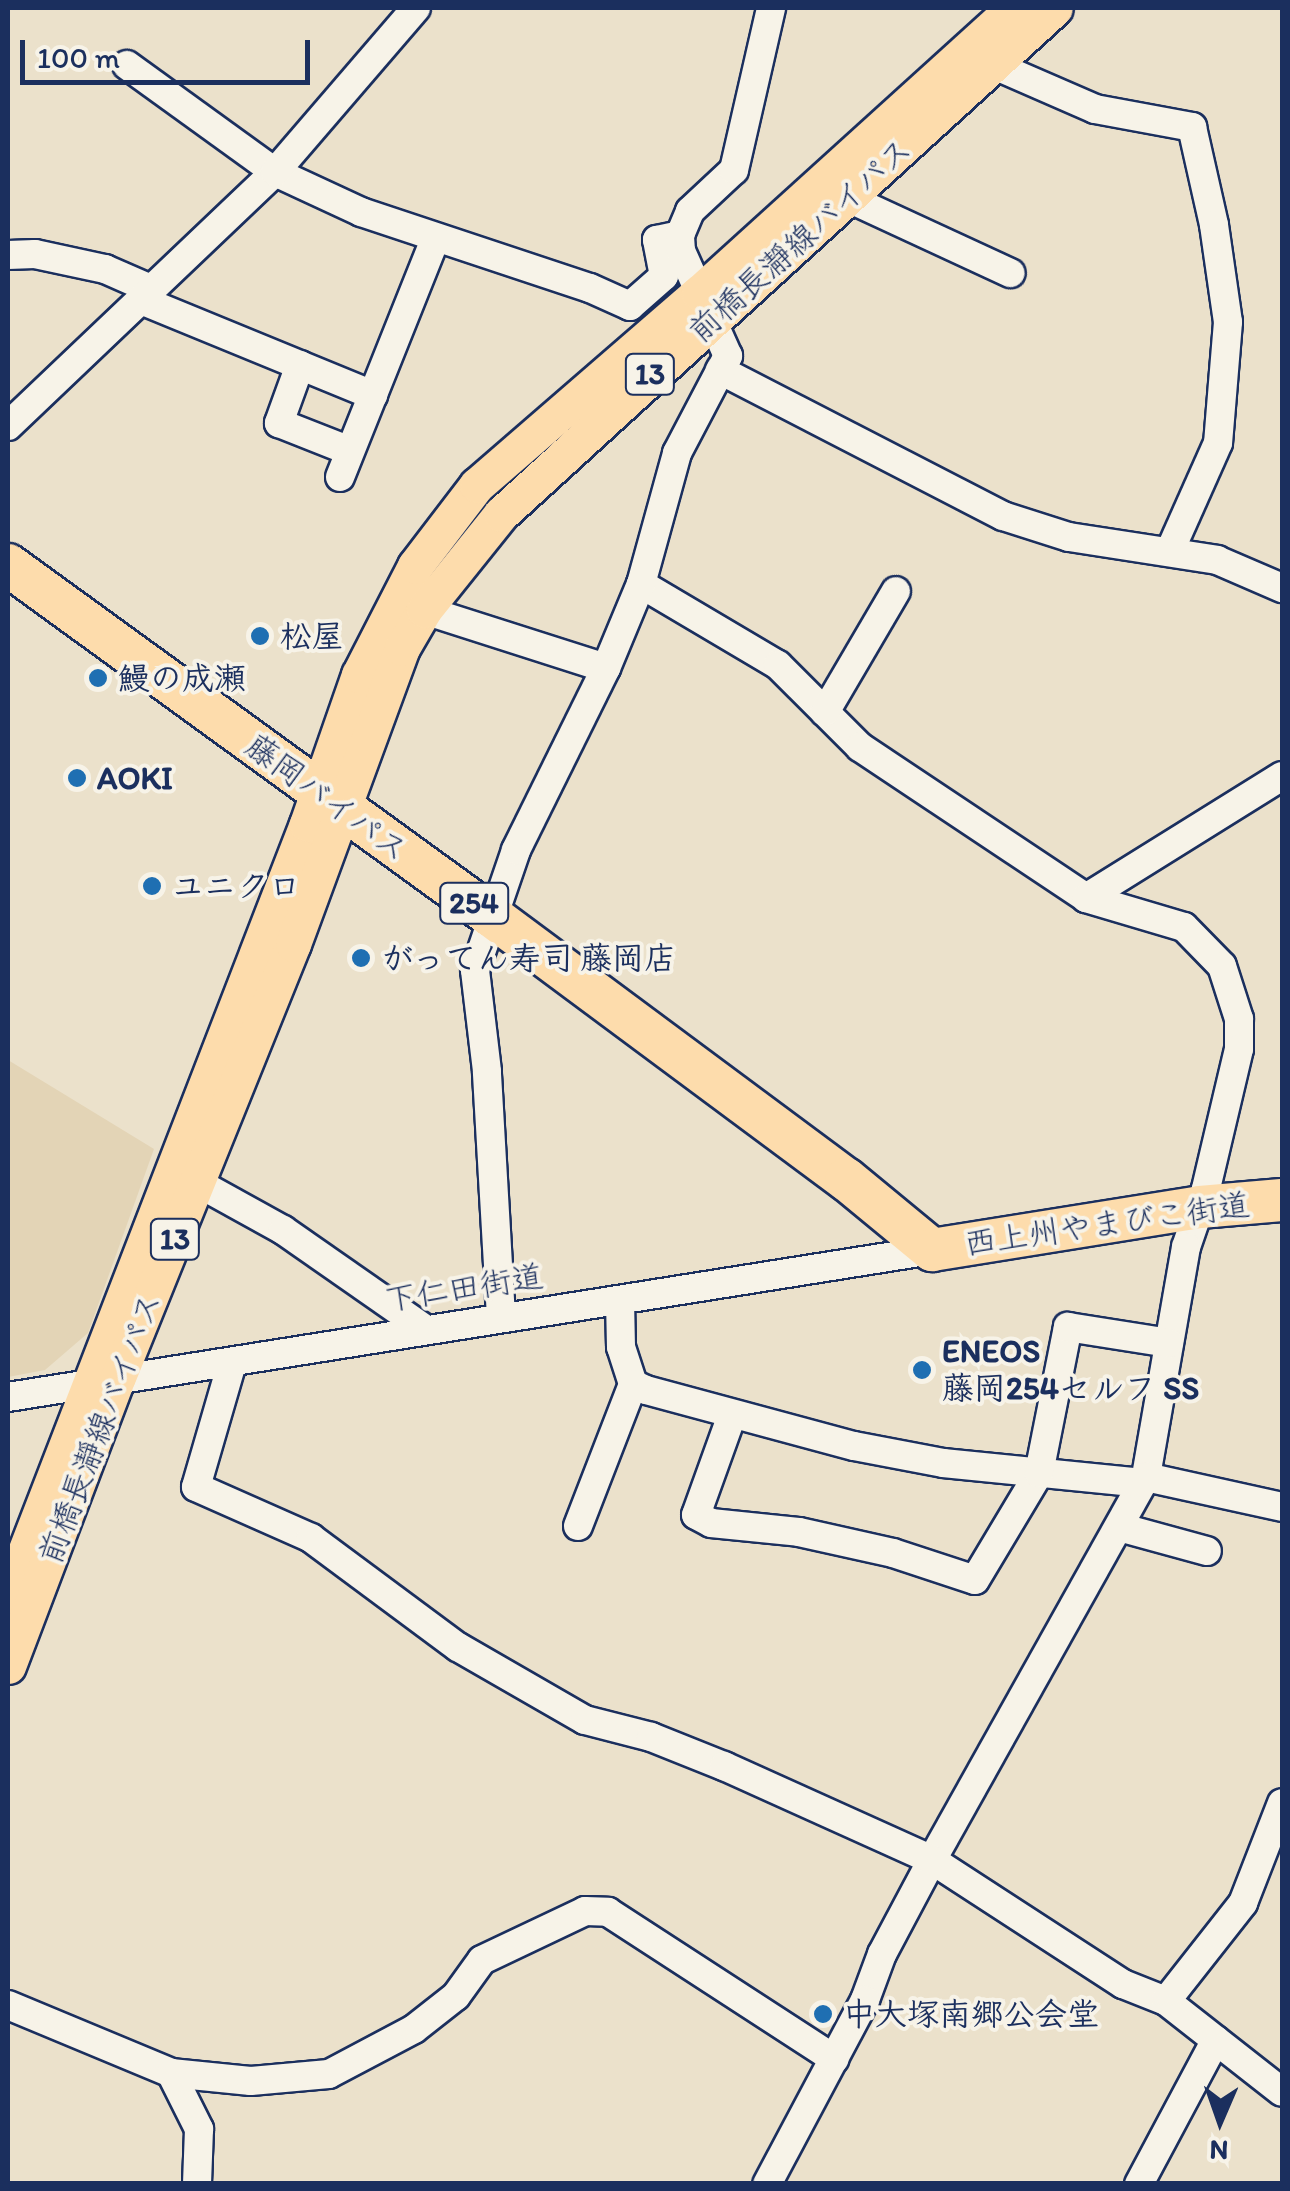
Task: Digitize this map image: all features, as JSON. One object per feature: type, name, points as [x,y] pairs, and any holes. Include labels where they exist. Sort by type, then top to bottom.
[{"type":"highway","name":"藤岡バイパス","points":[[8,566],[490,914],[846,1179],[932,1250]]},
{"type":"highway","name":"西上州やまびこ街道","points":[[932,1250],[1200,1208],[1282,1200]]},
{"type":"main road","name":"前橋長瀞線バイパス","points":[[8,1596],[102,1380],[330,802],[402,648],[424,610],[481,533],[705,306],[1012,8]]},
{"type":"main road","name":"前橋長瀞線バイパス","points":[[8,1666],[102,1380],[198,1183],[330,802],[376,636],[415,566],[455,510],[491,472],[848,198],[1056,8]]},
{"type":"street","points":[[8,426],[275,172],[416,8]]},
{"type":"street","points":[[501,1317],[487,1071],[475,970],[490,914],[516,850],[606,668],[641,584],[677,453],[727,350],[680,251],[680,235],[690,211],[734,170],[771,8]]},
{"type":"street","points":[[128,65],[275,172],[361,212],[590,288],[630,306],[664,276],[656,240],[662,235],[680,235]]},
{"type":"street","points":[[994,66],[1096,109],[1192,127],[1214,225],[1228,322],[1226,376],[1218,443],[1170,551]]},
{"type":"street","points":[[848,198],[1010,274]]},
{"type":"street","points":[[300,365],[279,423],[345,464],[435,239]]},
{"type":"street","points":[[8,256],[36,254],[104,270],[147,295],[374,395]]},
{"type":"street","points":[[720,370],[1003,516],[1069,537],[1217,560],[1282,588]]},
{"type":"street","points":[[641,584],[778,664],[860,747],[1086,898],[1184,927],[1214,956],[1235,1001],[1239,1048],[1200,1208],[1186,1247],[1144,1480],[932,1860],[773,2181]]},
{"type":"street","points":[[825,712],[896,592]]},
{"type":"street","points":[[424,610],[606,668]]},
{"type":"street","points":[[1086,898],[1282,776]]},
{"type":"street","points":[[198,1183],[283,1230],[425,1329]]},
{"type":"street","name":"下仁田街道","points":[[8,1397],[932,1250]]},
{"type":"street","points":[[578,1526],[633,1384],[622,1347],[620,1300]]},
{"type":"street","points":[[732,1415],[696,1515],[712,1523],[799,1532],[893,1553],[975,1580],[1039,1473],[1068,1327],[1169,1343]]},
{"type":"street","points":[[232,1362],[196,1487],[312,1538],[458,1647],[585,1720],[652,1737],[724,1766],[932,1860],[1123,1984],[1166,2000],[1282,2092]]},
{"type":"street","points":[[633,1384],[732,1415],[943,1463],[1144,1480],[1282,1507]]},
{"type":"street","points":[[1119,1527],[1208,1550]]},
{"type":"street","points":[[1166,2000],[1243,1903],[1282,1803]]},
{"type":"street","points":[[8,2005],[171,2073],[251,2081],[329,2074],[414,2029],[456,1996],[482,1960],[585,1912],[608,1912],[834,2059]]},
{"type":"street","points":[[1139,2184],[1216,2040]]},
{"type":"street","points":[[171,2073],[198,2130],[197,2184]]},
{"type":"shaded area","points":[[8,1060],[154,1149],[88,1333],[45,1370],[8,1377]]},
{"type":"place","name":"松屋","points":[[260,636]]},
{"type":"place","name":"鰻の成瀬","points":[[98,678]]},
{"type":"place","name":"AOKI","points":[[77,778]]},
{"type":"place","name":"ユニクロ","points":[[152,886]]},
{"type":"place","name":"がってん寿司 藤岡店","points":[[361,958]]},
{"type":"place","name":"ENEOS 藤岡254セルフ SS","points":[[922,1370]]},
{"type":"place","name":"中大塚南郷公会堂","points":[[823,2014]]}]
